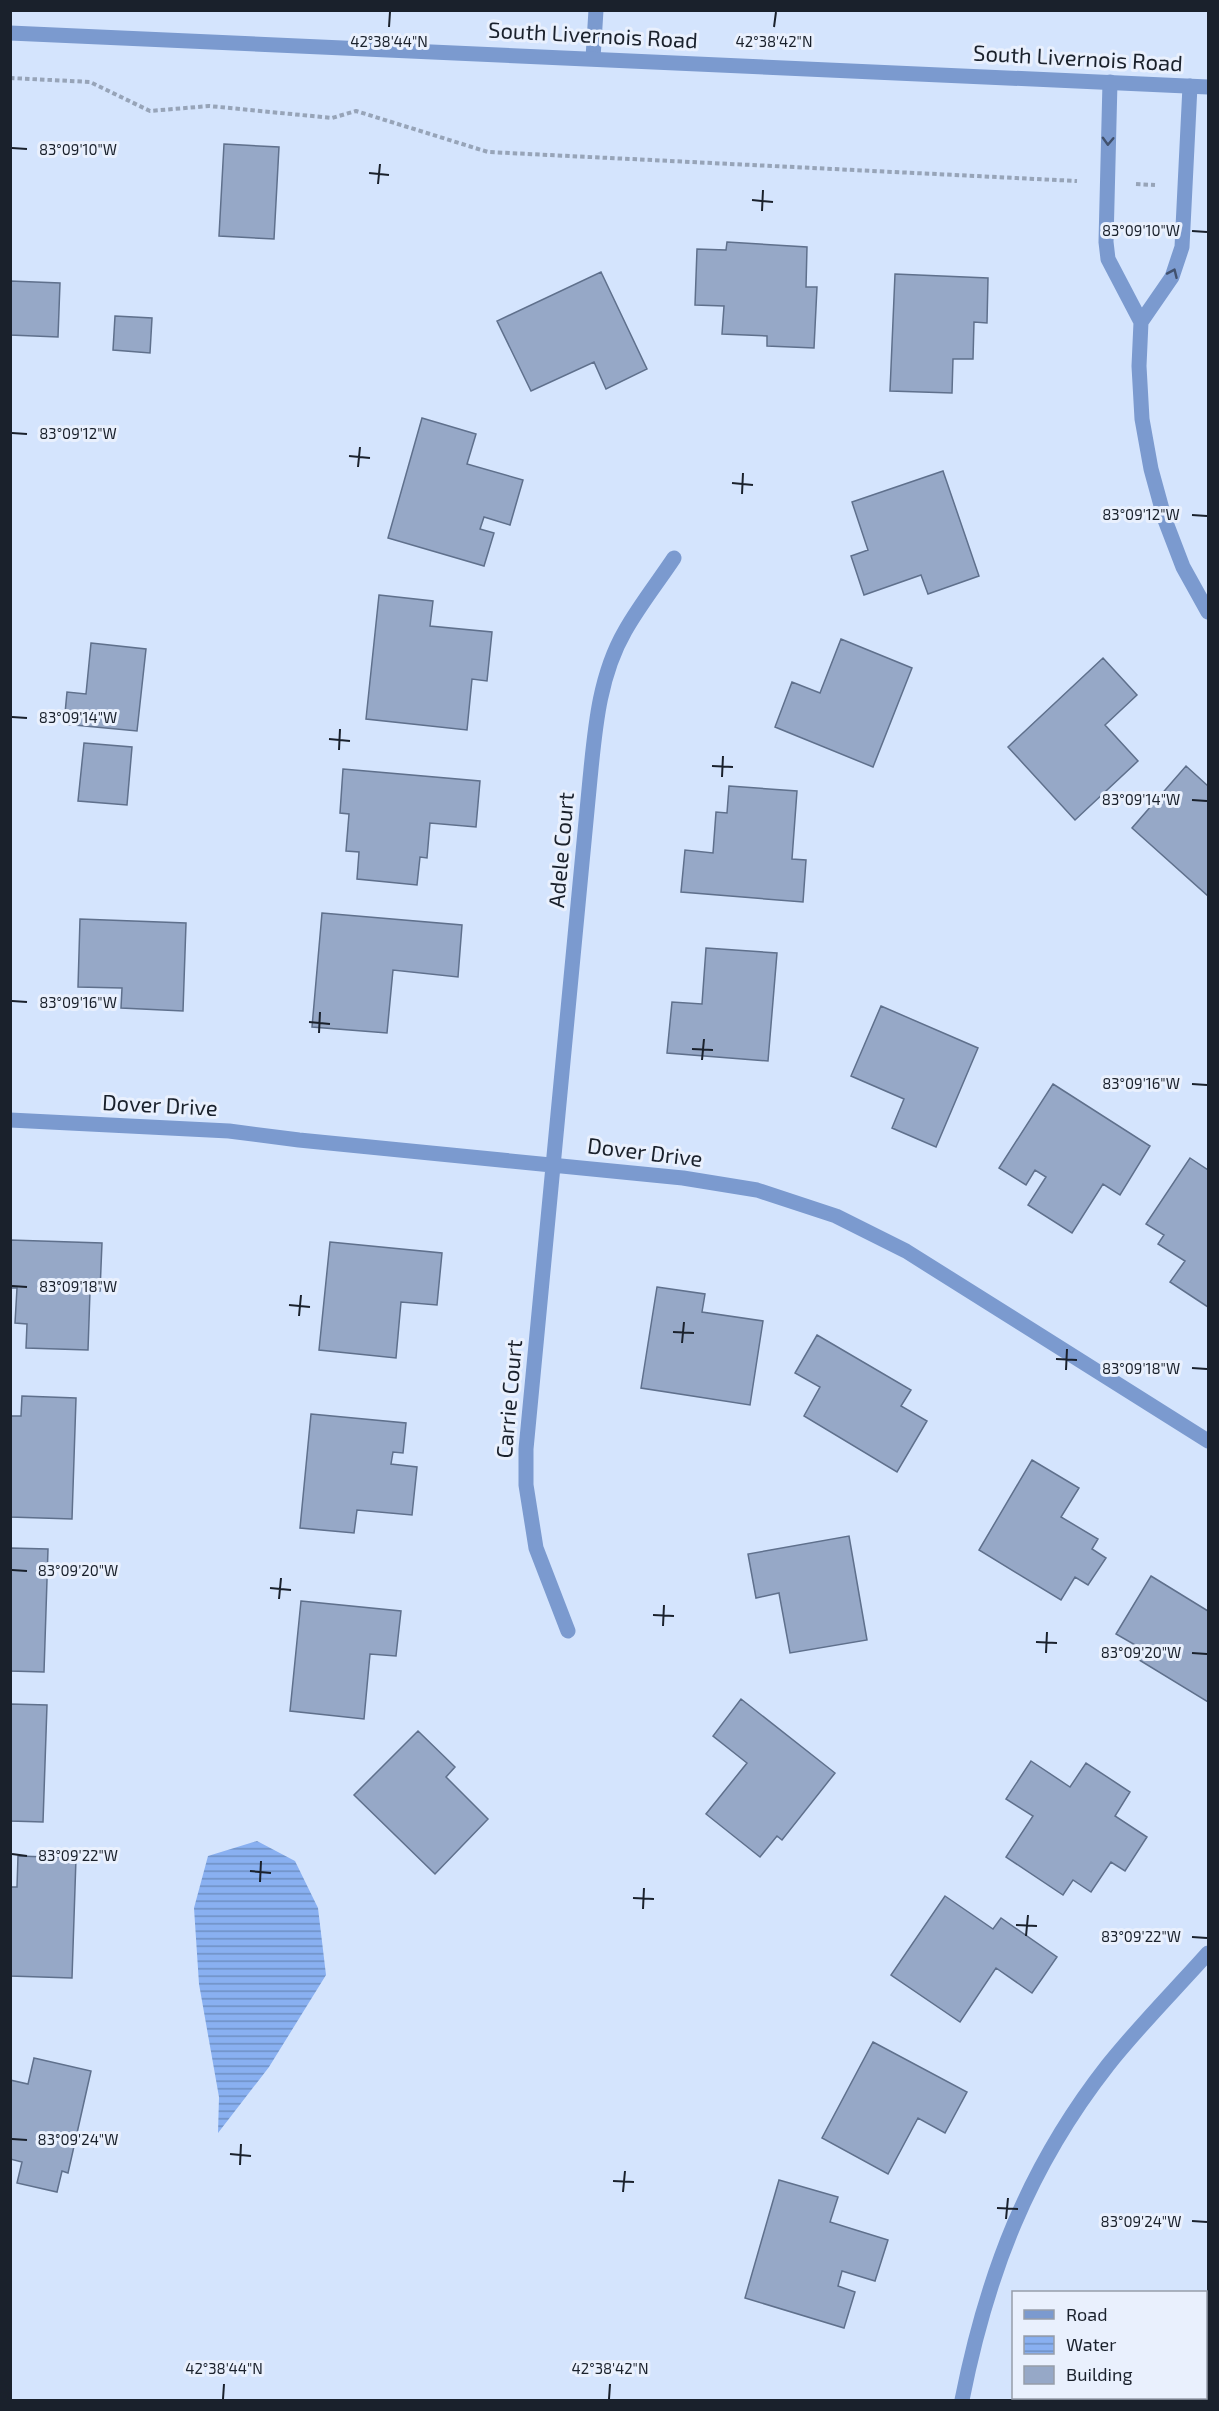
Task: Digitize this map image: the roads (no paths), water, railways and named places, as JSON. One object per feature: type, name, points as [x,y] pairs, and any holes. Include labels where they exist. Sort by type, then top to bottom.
[{"type":"street","points":[[593,58],[596,10]]},
{"type":"street","name":"South Livernois Road","points":[[10,33],[1209,87]]},
{"type":"street","points":[[1110,82],[1106,242],[1108,259],[1141,322],[1139,366],[1142,419],[1151,469],[1165,520],[1183,567],[1209,612]]},
{"type":"street","points":[[1141,322],[1172,277],[1182,247],[1190,86]]},
{"type":"street","name":"Adele Court","points":[[554,1164],[596,720],[607,673],[624,632],[674,558]]},
{"type":"street","name":"Dover Drive","points":[[10,1120],[229,1131],[683,1178],[757,1190],[836,1216],[906,1251],[1209,1441]]},
{"type":"street","name":"Carrie Court","points":[[554,1164],[526,1449],[526,1485],[536,1548],[568,1631]]},
{"type":"street","points":[[962,2400],[989,2289],[1005,2243],[1030,2187],[1057,2138],[1108,2065],[1209,1953]]},
{"type":"water","points":[[257,1841],[295,1861],[318,1908],[326,1975],[269,2067],[218,2133],[219,2097],[199,1984],[194,1908],[208,1856]]}]
